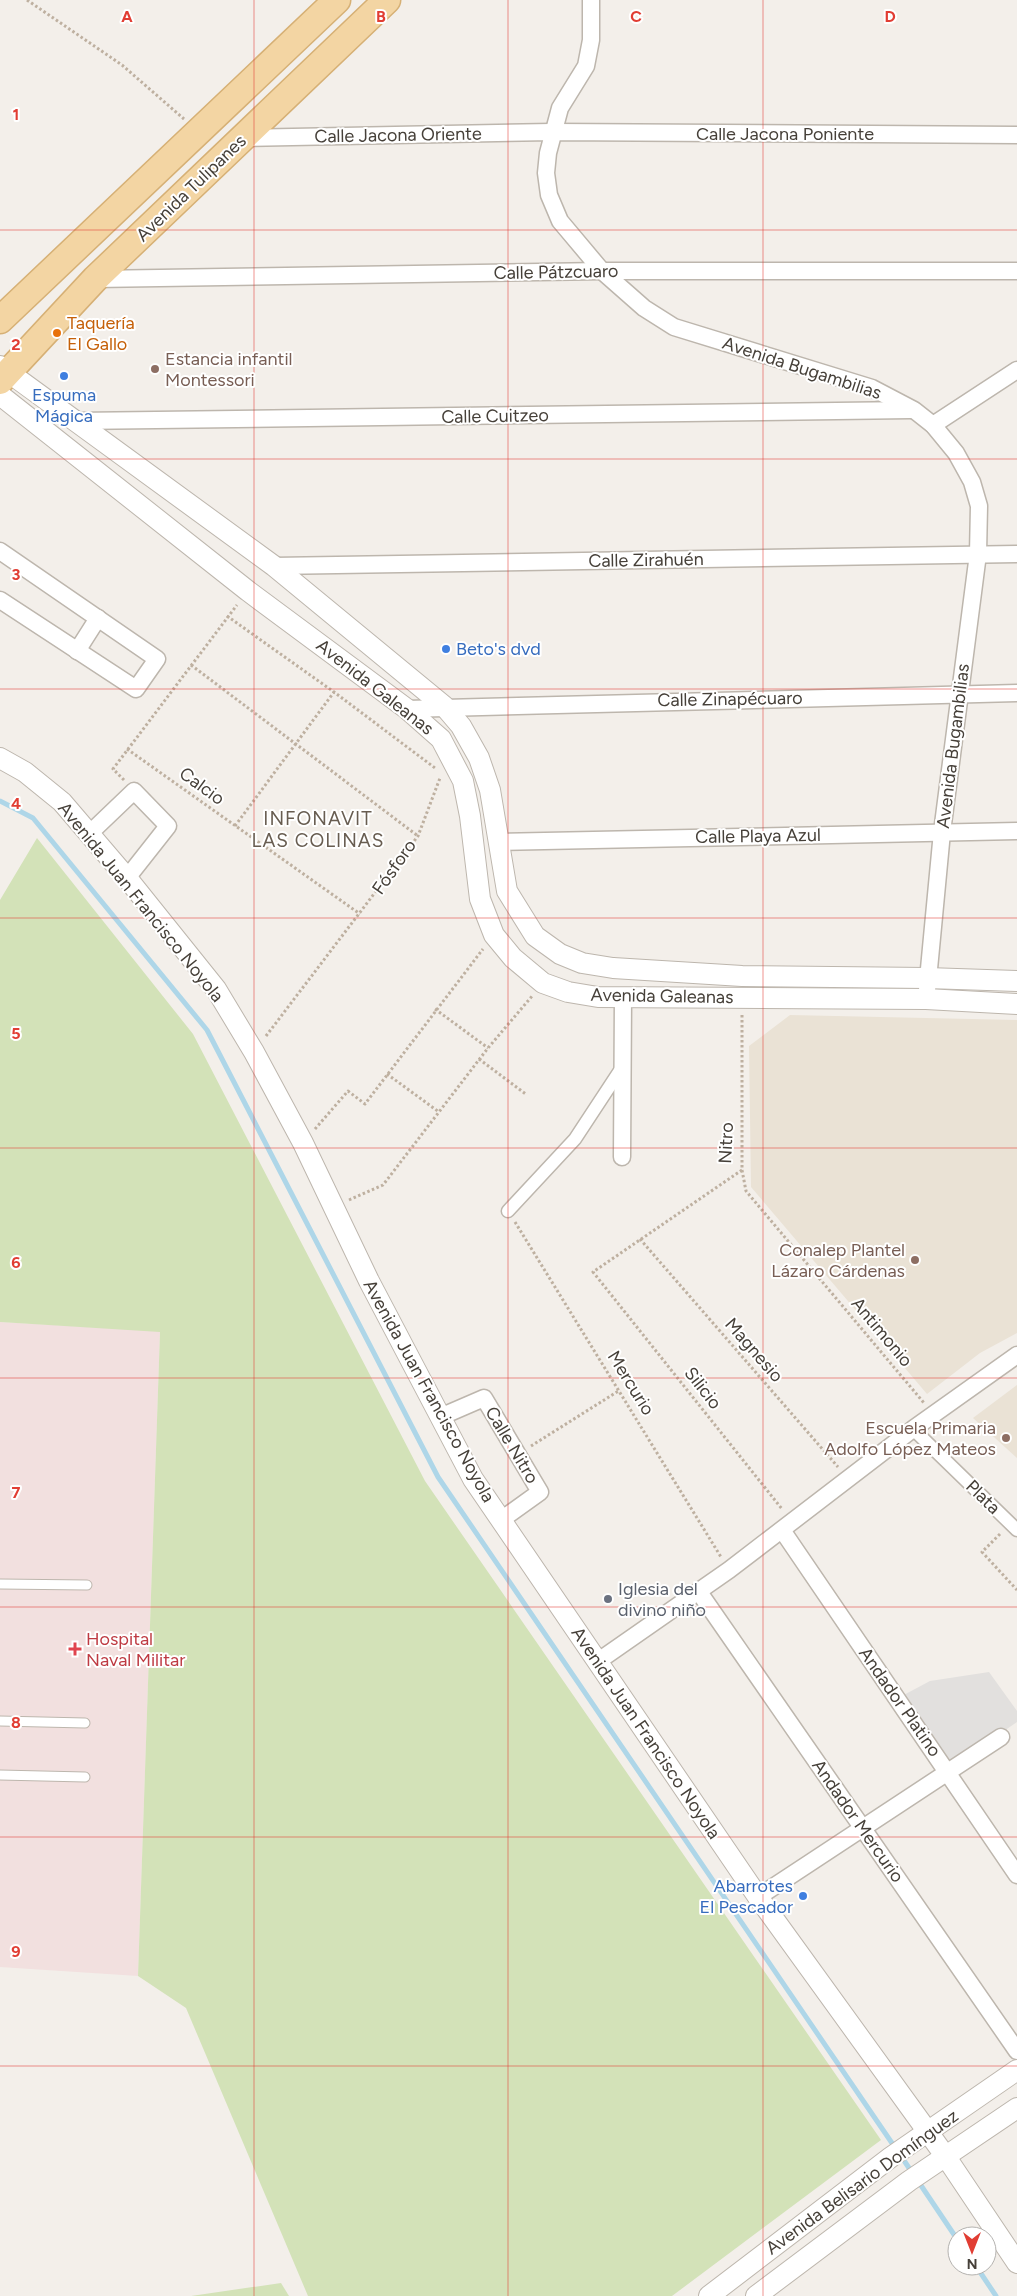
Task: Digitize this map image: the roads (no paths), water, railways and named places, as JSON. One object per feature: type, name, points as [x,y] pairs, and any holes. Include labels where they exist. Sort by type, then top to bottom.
[{"type":"main road","name":"Avenida Tulipanes","points":[[0,320],[337,0]]},
{"type":"main road","name":"Avenida Tulipanes","points":[[2,379],[96,279],[387,0]]},
{"type":"street","name":"Avenida Bugambilias","points":[[591,0],[592,40],[586,66],[560,108],[552,132],[546,173],[549,195],[560,221],[602,271],[644,308],[674,327],[872,388],[914,410],[933,425],[956,453],[972,482],[979,506],[978,554],[942,832],[926,999]]},
{"type":"street","name":"Calle Jacona Oriente","points":[[243,138],[552,132]]},
{"type":"street","name":"Calle Jacona Poniente","points":[[552,132],[1017,135]]},
{"type":"street","name":"Calle Pátzcuaro","points":[[96,279],[602,271],[1017,271]]},
{"type":"street","points":[[933,425],[1017,370]]},
{"type":"street","name":"Avenida Galeanas","points":[[2,379],[76,422],[274,566],[444,706],[461,726],[479,758],[490,790],[507,891],[536,936],[560,954],[582,963],[613,968],[742,976],[1017,981]]},
{"type":"street","name":"Avenida Galeanas","points":[[2,379],[248,591],[407,708],[441,738],[462,781],[470,816],[480,899],[494,935],[512,958],[543,983],[568,992],[598,997],[926,999],[1017,1004]]},
{"type":"street","name":"Calle Cuitzeo","points":[[76,422],[914,410]]},
{"type":"street","points":[[0,551],[158,659],[136,689],[0,600]]},
{"type":"street","name":"Calle Zirahuén","points":[[274,566],[1017,554]]},
{"type":"street","points":[[77,651],[98,618]]},
{"type":"street","name":"Calle Zinapécuaro","points":[[407,708],[1017,693]]},
{"type":"street","points":[[0,758],[25,772]]},
{"type":"street","points":[[0,764],[25,772]]},
{"type":"street","name":"Avenida Juan Francisco Noyola","points":[[25,772],[62,802],[127,878],[216,988],[254,1052],[303,1143],[332,1207],[473,1479],[758,1897],[928,2132],[938,2162],[1017,2263]]},
{"type":"street","points":[[90,834],[134,791],[168,826],[127,878]]},
{"type":"street","name":"Calle Playa Azul","points":[[500,842],[1017,831]]},
{"type":"street","points":[[742,976],[742,998]]},
{"type":"street","points":[[622,1157],[623,998]]},
{"type":"street","points":[[508,1211],[574,1139],[623,1066]]},
{"type":"street","points":[[598,1662],[699,1592],[914,1429],[1017,1355]]},
{"type":"street","name":"Calle Nitro","points":[[440,1417],[484,1398],[518,1454],[540,1492],[501,1520]]},
{"type":"street","name":"Plata","points":[[914,1429],[1013,1526]]},
{"type":"street","name":"Andador Platino","points":[[787,1526],[1017,1875]]},
{"type":"street","name":"Andador Mercurio","points":[[699,1592],[1017,2051]]},
{"type":"street","points":[[758,1897],[1001,1737]]},
{"type":"street","name":"Avenida Belisario Domínguez","points":[[709,2296],[891,2157],[1017,2070]]},
{"type":"street","name":"Avenida Belisario Domínguez","points":[[756,2296],[908,2181],[1017,2108]]},
{"type":"street","points":[[866,2176],[882,2201]]},
{"type":"lane","points":[[0,1584],[87,1585]]},
{"type":"lane","points":[[0,1721],[85,1723]]},
{"type":"lane","points":[[0,1775],[85,1777]]},
{"type":"waterway","points":[[0,801],[33,818],[207,1030],[438,1477],[896,2149]]},
{"type":"waterway","points":[[901,2156],[913,2174]]},
{"type":"waterway","points":[[918,2181],[948,2226]]},
{"type":"waterway","points":[[983,2276],[996,2296]]},
{"type":"place","name":"Taquería El Gallo","points":[[57,333]]},
{"type":"place","name":"Estancia infantil Montessori","points":[[155,369]]},
{"type":"place","name":"Espuma Mágica","points":[[64,376]]},
{"type":"place","name":"Beto's dvd","points":[[446,649]]},
{"type":"place","name":"Conalep Plantel Lázaro Cárdenas","points":[[915,1260]]},
{"type":"place","name":"Escuela Primaria Adolfo López Mateos","points":[[1006,1438]]},
{"type":"place","name":"Iglesia del divino niño","points":[[608,1599]]},
{"type":"place","name":"Hospital Naval Militar","points":[[75,1649]]},
{"type":"place","name":"Abarrotes El Pescador","points":[[803,1896]]},
{"type":"district","name":"INFONAVIT LAS COLINAS","points":[[318,829]]}]
